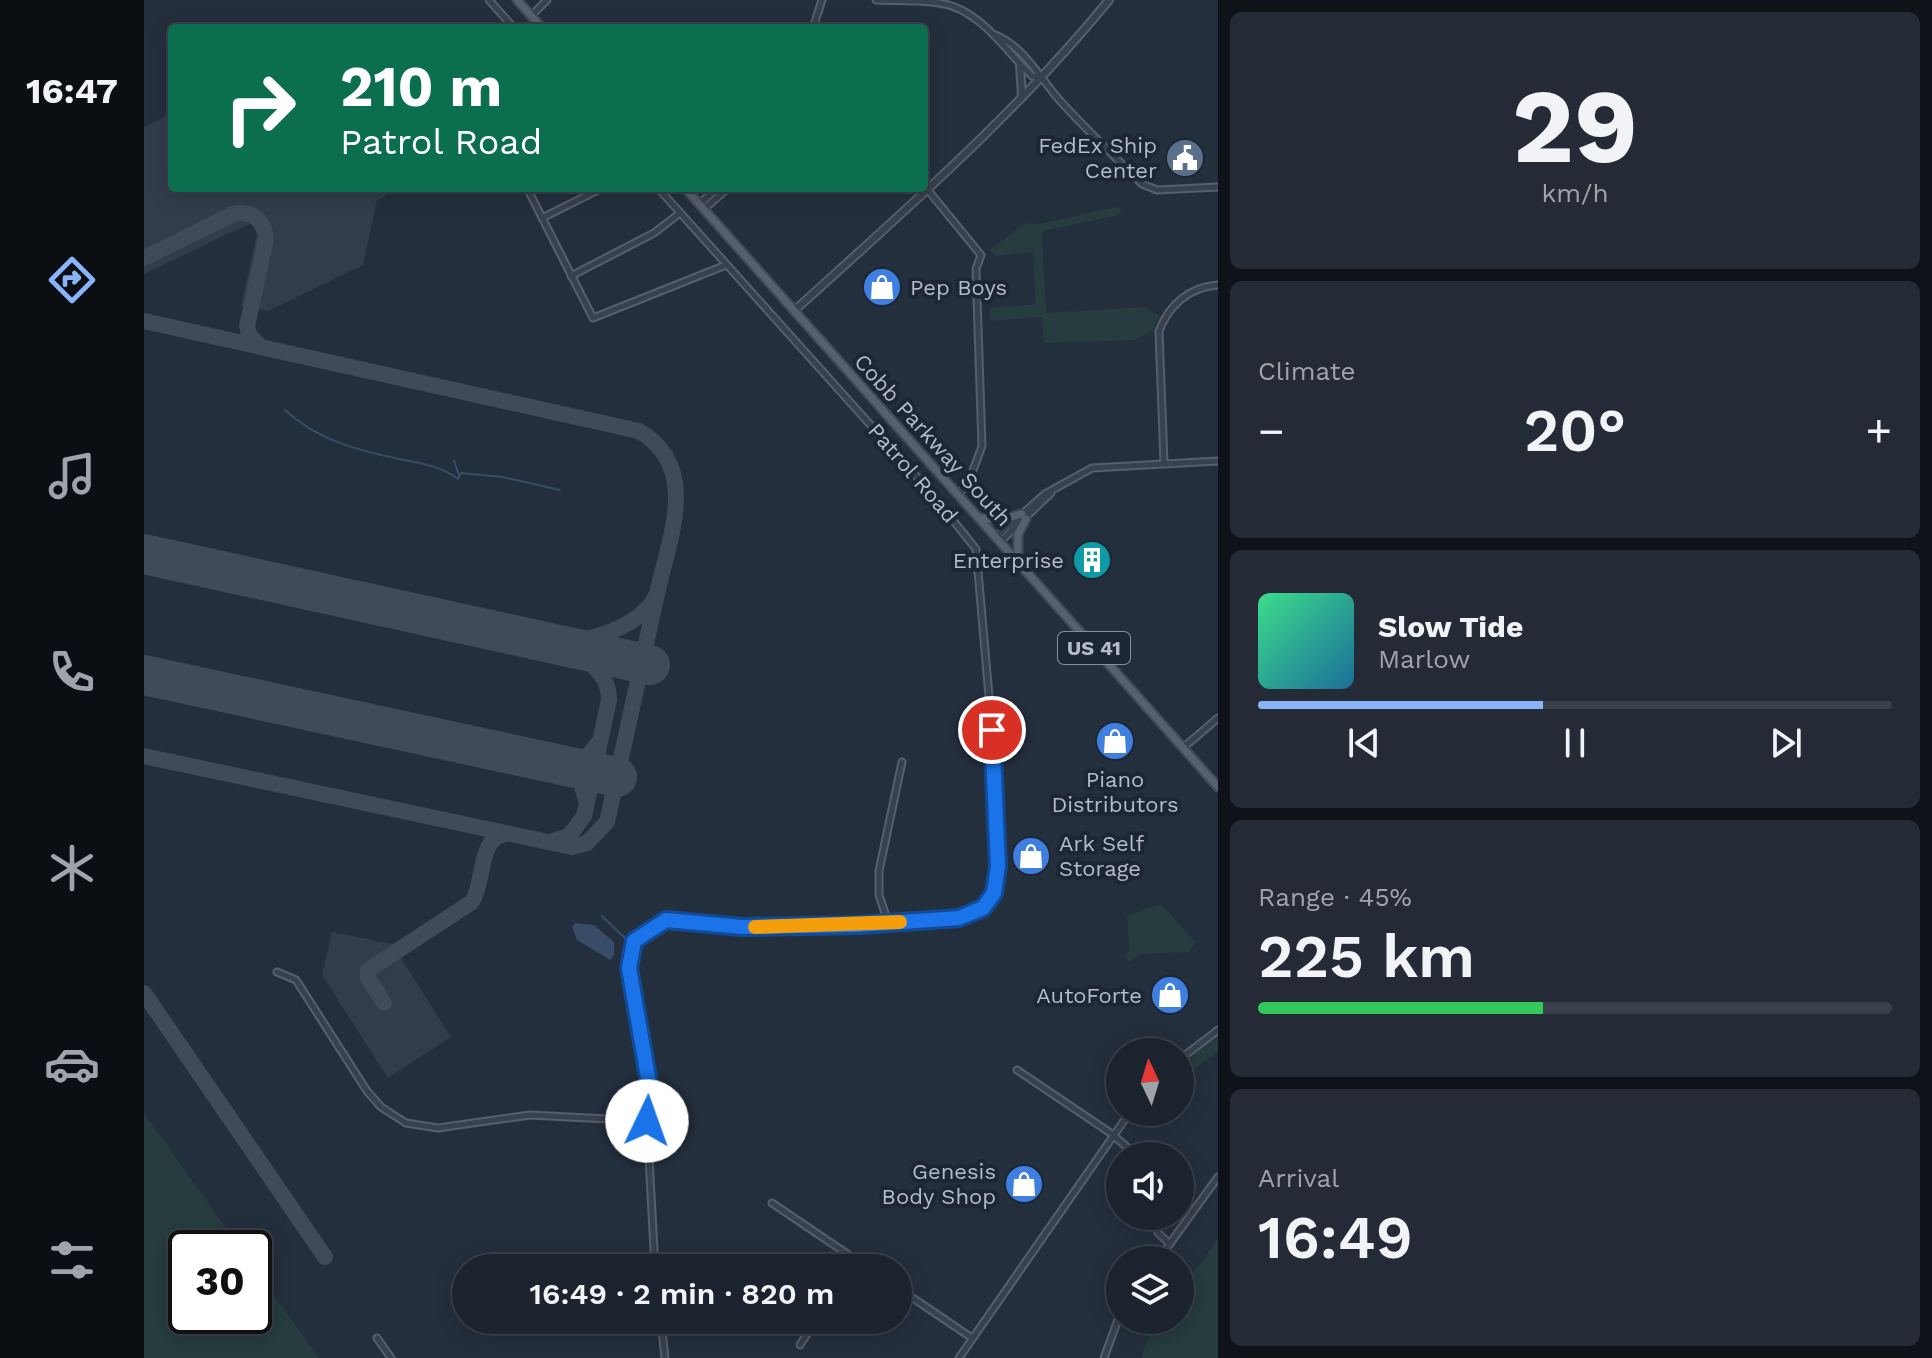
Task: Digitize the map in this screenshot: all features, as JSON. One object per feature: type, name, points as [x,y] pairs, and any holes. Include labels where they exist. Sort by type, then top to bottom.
[{"type":"main road","points":[[517,0],[538,24]]},
{"type":"main road","name":"Cobb Parkway South","points":[[689,192],[1218,787]]},
{"type":"main road","points":[[979,518],[999,520],[1024,516],[1018,534],[1018,562]]},
{"type":"street","points":[[489,0],[510,24]]},
{"type":"street","points":[[531,16],[547,0]]},
{"type":"street","points":[[814,24],[822,0]]},
{"type":"street","points":[[876,0],[951,6],[1003,38],[1039,70],[1040,78]]},
{"type":"street","points":[[928,188],[1022,97],[1109,0]]},
{"type":"street","points":[[993,34],[1020,65],[1032,76],[1040,78],[1146,187],[1164,190],[1218,187]]},
{"type":"street","points":[[1020,65],[1022,97]]},
{"type":"street","points":[[928,190],[981,255],[976,269],[982,446],[968,484],[957,495]]},
{"type":"street","points":[[529,192],[593,318],[726,265]]},
{"type":"street","points":[[542,218],[594,192]]},
{"type":"street","name":"Patrol Road","points":[[654,1254],[647,1121],[649,1083],[629,968],[634,941],[666,920],[742,927],[959,918],[983,908],[996,887],[992,730],[978,559],[965,533],[936,499],[662,192]]},
{"type":"street","points":[[702,207],[715,192]]},
{"type":"street","points":[[702,207],[723,192]]},
{"type":"street","points":[[794,311],[924,192]]},
{"type":"street","points":[[571,276],[654,233],[680,213]]},
{"type":"street","points":[[1164,463],[1159,331],[1166,315],[1184,296],[1218,285]]},
{"type":"street","points":[[998,539],[1053,491],[1092,468],[1218,461]]},
{"type":"street","points":[[1183,748],[1218,718]]},
{"type":"street","points":[[888,922],[879,895],[879,871],[902,762]]},
{"type":"street","points":[[277,972],[296,980],[367,1091],[381,1107],[406,1123],[438,1128],[530,1115],[647,1121]]},
{"type":"street","points":[[1194,1048],[1218,1030]]},
{"type":"street","points":[[1017,1070],[1121,1142]]},
{"type":"street","points":[[959,1358],[1119,1126]]},
{"type":"street","points":[[1158,1230],[1170,1244],[1218,1177]]},
{"type":"street","points":[[772,1203],[847,1254]]},
{"type":"street","points":[[912,1297],[972,1338]]},
{"type":"street","points":[[662,1334],[665,1358]]},
{"type":"street","points":[[800,1345],[807,1334]]},
{"type":"street","points":[[1104,1358],[1113,1334]]},
{"type":"street","points":[[377,1338],[391,1358]]},
{"type":"shaded area","points":[[168,115],[168,192],[393,192],[377,200],[363,265],[268,311],[241,306],[257,234],[251,223],[144,274],[144,127]]},
{"type":"shaded area","points":[[332,932],[392,944],[451,1037],[388,1078],[322,975]]},
{"type":"green space","points":[[1115,207],[1123,209],[1115,216],[1042,231],[1046,313],[1144,307],[1159,316],[1153,331],[1134,340],[1044,343],[1042,317],[990,321],[990,308],[1036,304],[1033,252],[996,256],[990,250],[1025,223],[1040,224]]},
{"type":"green space","points":[[1161,904],[1195,942],[1189,952],[1140,954],[1129,962],[1125,956],[1129,953],[1127,916]]},
{"type":"green space","points":[[1218,1035],[1218,1051],[1194,1069],[1194,1054]]},
{"type":"green space","points":[[144,1113],[227,1230],[168,1230],[168,1334],[272,1334],[272,1292],[319,1358],[144,1358]]},
{"type":"green space","points":[[1218,1238],[1218,1358],[1141,1358],[1151,1334],[1194,1334],[1194,1273]]},
{"type":"water","points":[[575,923],[594,925],[614,942],[614,955],[610,960],[577,940],[572,927]]},
{"type":"waterway","points":[[285,410],[310,429],[338,442],[430,466],[458,479],[461,473],[502,477],[560,490]]},
{"type":"waterway","points":[[454,461],[459,475]]},
{"type":"waterway","points":[[602,916],[629,942]]},
{"type":"taxiway","points":[[144,258],[233,214],[246,213],[260,221],[266,239],[247,326],[249,335],[260,346]]},
{"type":"taxiway","points":[[144,321],[639,431],[658,446],[670,464],[675,484],[673,527],[657,594]]},
{"type":"taxiway","points":[[144,756],[572,847],[587,843],[607,822],[657,594],[638,617],[610,632],[578,640],[548,642]]},
{"type":"taxiway","points":[[550,842],[569,836],[584,816],[609,700],[608,689],[598,671],[582,658],[553,644]]},
{"type":"taxiway","points":[[558,764],[585,759],[599,742]]},
{"type":"taxiway","points":[[558,764],[580,781],[587,802]]},
{"type":"taxiway","points":[[384,1003],[368,978],[368,970],[472,902],[486,852],[496,837],[505,834]]},
{"type":"taxiway","points":[[144,993],[325,1257]]},
{"type":"runway","points":[[144,554],[650,665]]},
{"type":"runway","points":[[144,675],[617,777]]},
{"type":"slow traffic","points":[[755,927],[900,922]]},
{"type":"place","name":"FedEx Ship Center","points":[[1185,158]]},
{"type":"place","name":"Pep Boys","points":[[882,287]]},
{"type":"place","name":"Enterprise","points":[[1092,560]]},
{"type":"place","name":"Piano Distributors","points":[[1115,741]]},
{"type":"place","name":"Ark Self Storage","points":[[1031,856]]},
{"type":"place","name":"AutoForte","points":[[1170,995]]},
{"type":"place","name":"Genesis Body Shop","points":[[1024,1184]]},
{"type":"route","points":[[647,1121],[649,1083],[641,1019],[629,968],[634,941],[649,928],[666,920],[742,927],[859,925],[959,918],[983,908],[994,893],[998,866],[992,730]]}]
